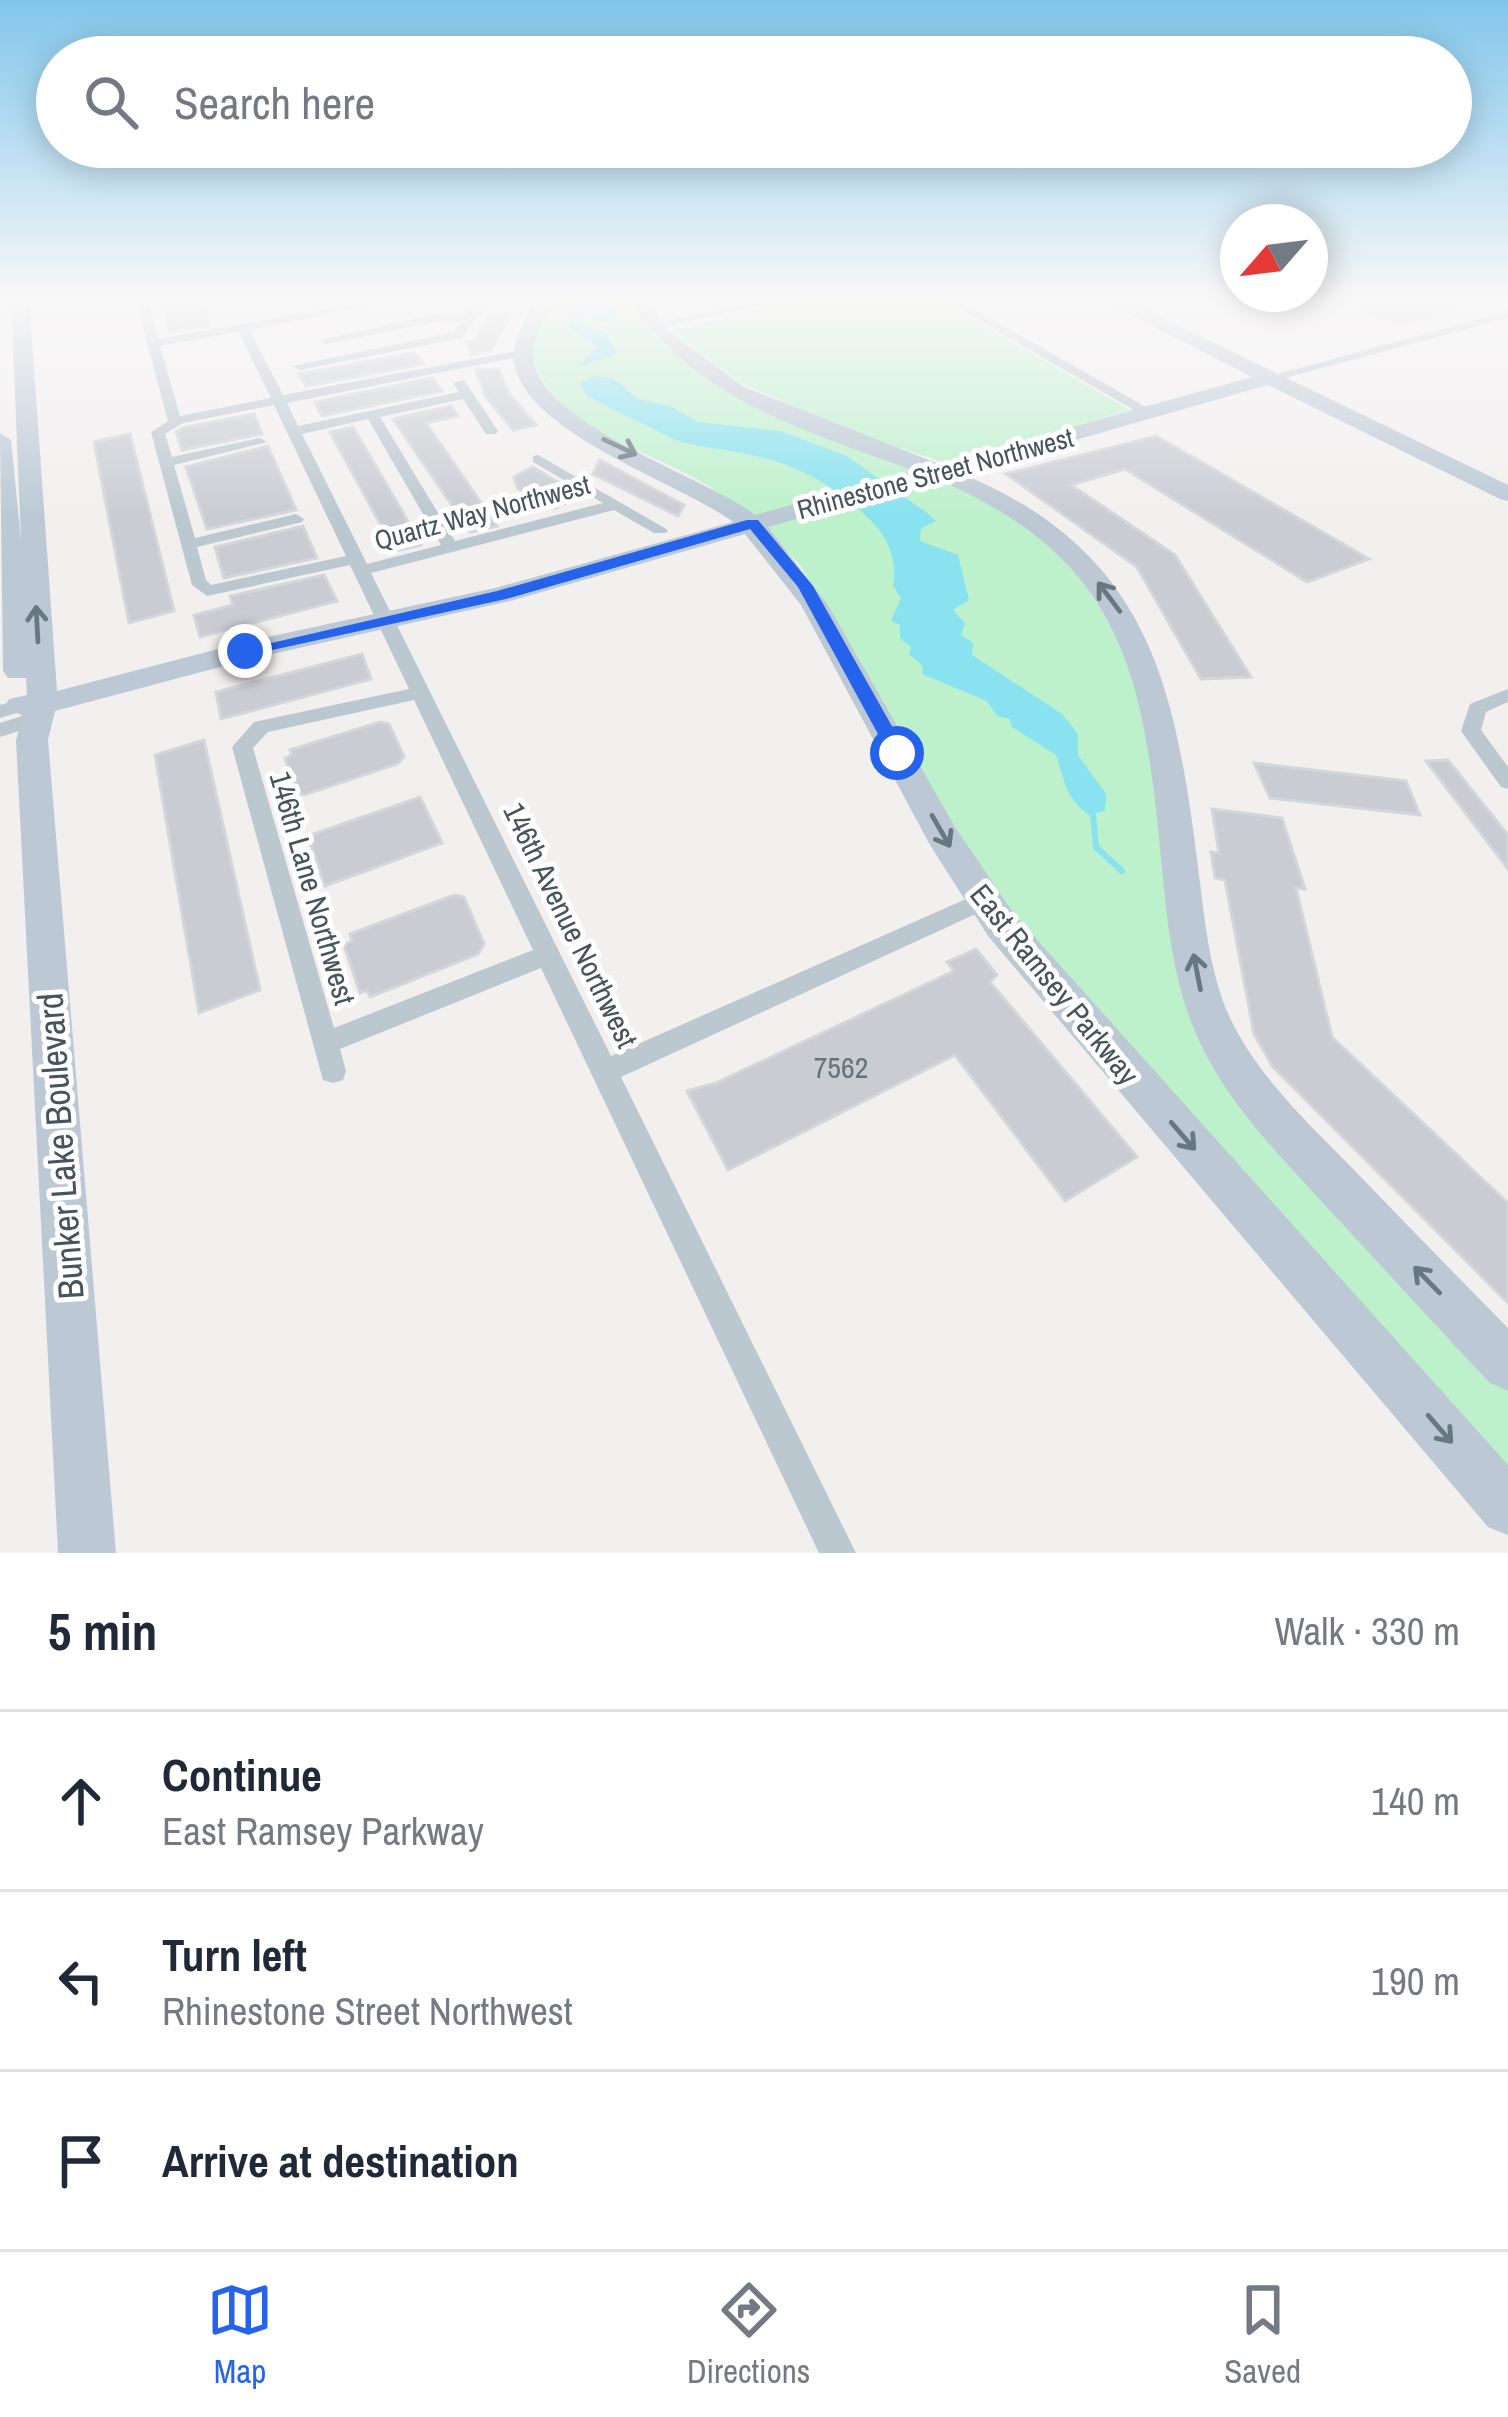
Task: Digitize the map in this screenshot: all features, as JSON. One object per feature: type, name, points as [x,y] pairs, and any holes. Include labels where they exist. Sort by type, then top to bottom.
[{"type":"street","name":"Bunker Lake Boulevard","points":[[21,370],[23,718]]},
{"type":"street","points":[[157,370],[169,424]]},
{"type":"street","name":"146th Avenue Northwest","points":[[265,370],[838,1553]]},
{"type":"street","points":[[296,519],[187,544],[157,436],[169,424],[430,370]]},
{"type":"street","points":[[455,370],[464,394],[491,431]]},
{"type":"street","name":"East Ramsey Parkway","points":[[530,370],[536,388],[561,414],[691,481],[753,524],[805,586],[983,901],[1029,962],[1508,1507]]},
{"type":"street","points":[[708,370],[922,477],[993,497],[1040,528],[1115,601],[1137,640],[1152,690],[1196,967],[1212,1025],[1252,1093],[1508,1365]]},
{"type":"street","points":[[1075,370],[1151,413]]},
{"type":"street","points":[[1255,370],[1508,494]]},
{"type":"street","name":"Rhinestone Street Northwest","points":[[23,718],[245,651],[500,596],[1298,370]]},
{"type":"street","points":[[294,430],[464,394]]},
{"type":"street","points":[[372,415],[451,548]]},
{"type":"street","name":"Bunker Lake Boulevard","points":[[0,440],[87,1553]]},
{"type":"street","points":[[164,463],[260,442]]},
{"type":"street","points":[[538,459],[660,530]]},
{"type":"street","name":"Quartz Way Northwest","points":[[187,544],[199,585],[207,591],[451,548],[617,504]]},
{"type":"street","name":"146th Lane Northwest","points":[[333,1071],[242,747],[261,727],[421,692]]},
{"type":"street","points":[[1508,695],[1487,700],[1471,718],[1477,744],[1508,782]]},
{"type":"street","points":[[605,1071],[983,901]]},
{"type":"street","points":[[325,1043],[548,955]]},
{"type":"green space","points":[[538,370],[702,370],[975,493],[1063,553],[1134,658],[1185,977],[1508,1384],[1508,1478],[1054,969],[986,882],[800,565],[726,498],[579,419]]},
{"type":"green space","points":[[723,370],[1062,370],[1130,410],[946,463],[865,437],[742,384]]},
{"type":"water","points":[[593,376],[613,378],[638,399],[672,407],[698,422],[780,431],[847,456],[927,513],[936,521],[921,528],[920,541],[958,555],[969,600],[953,610],[965,623],[961,635],[973,643],[972,655],[1062,714],[1078,734],[1078,755],[1106,794],[1105,811],[1089,815],[1081,808],[1066,788],[1056,755],[1012,727],[1010,719],[997,716],[987,701],[922,674],[923,666],[900,638],[900,625],[891,621],[901,598],[893,586],[888,546],[863,513],[833,489],[786,465],[682,442],[607,406],[586,395],[580,383]]},
{"type":"building","points":[[318,370],[389,370],[306,386],[299,374]]},
{"type":"building","points":[[476,370],[499,370],[508,392],[536,425],[513,430],[486,397]]},
{"type":"building","points":[[433,378],[442,391],[322,416],[315,402]]},
{"type":"building","points":[[451,406],[458,416],[426,423],[497,526],[470,532],[393,419]]},
{"type":"building","points":[[254,414],[262,434],[182,450],[176,432],[183,428]]},
{"type":"building","points":[[353,427],[421,545],[395,551],[330,432]]},
{"type":"building","points":[[130,434],[174,611],[129,623],[94,442]]},
{"type":"building","points":[[1156,436],[1369,559],[1307,582],[1125,469],[1071,485],[1175,555],[1251,677],[1201,679],[1137,567],[1006,474]]},
{"type":"building","points":[[268,446],[296,510],[207,529],[186,467]]},
{"type":"building","points":[[600,460],[684,505],[678,516],[593,474]]},
{"type":"building","points":[[533,467],[581,496],[555,508],[518,489],[514,477]]},
{"type":"building","points":[[303,526],[317,558],[224,578],[215,547]]},
{"type":"building","points":[[324,575],[337,601],[200,637],[194,615],[233,605],[230,596]]},
{"type":"building","points":[[362,654],[371,679],[221,719],[216,692]]},
{"type":"building","points":[[380,722],[389,724],[404,757],[397,764],[304,795],[296,792],[285,758],[292,755],[290,750]]},
{"type":"building","points":[[204,740],[260,990],[199,1013],[155,755]]},
{"type":"building","points":[[1448,760],[1508,835],[1508,869],[1426,761]]},
{"type":"building","points":[[1254,763],[1406,781],[1420,815],[1270,798]]},
{"type":"building","points":[[420,797],[442,843],[325,886],[308,836]]},
{"type":"building","points":[[1212,809],[1282,818],[1305,889],[1296,888],[1332,1037],[1508,1203],[1508,1303],[1273,1067],[1254,1034],[1225,880],[1215,878],[1211,852],[1219,853]]},
{"type":"building","points":[[454,895],[464,897],[484,944],[478,954],[370,997],[367,990],[360,993],[344,945],[352,941],[350,934]]},
{"type":"building","points":[[976,949],[997,975],[990,982],[1137,1157],[1065,1201],[955,1055],[728,1170],[687,1091],[716,1083],[954,971],[947,962]]},
{"type":"waterway","points":[[1093,815],[1096,847],[1122,871]]},
{"type":"route","points":[[245,651],[500,596],[753,524],[805,586],[897,753]]}]
